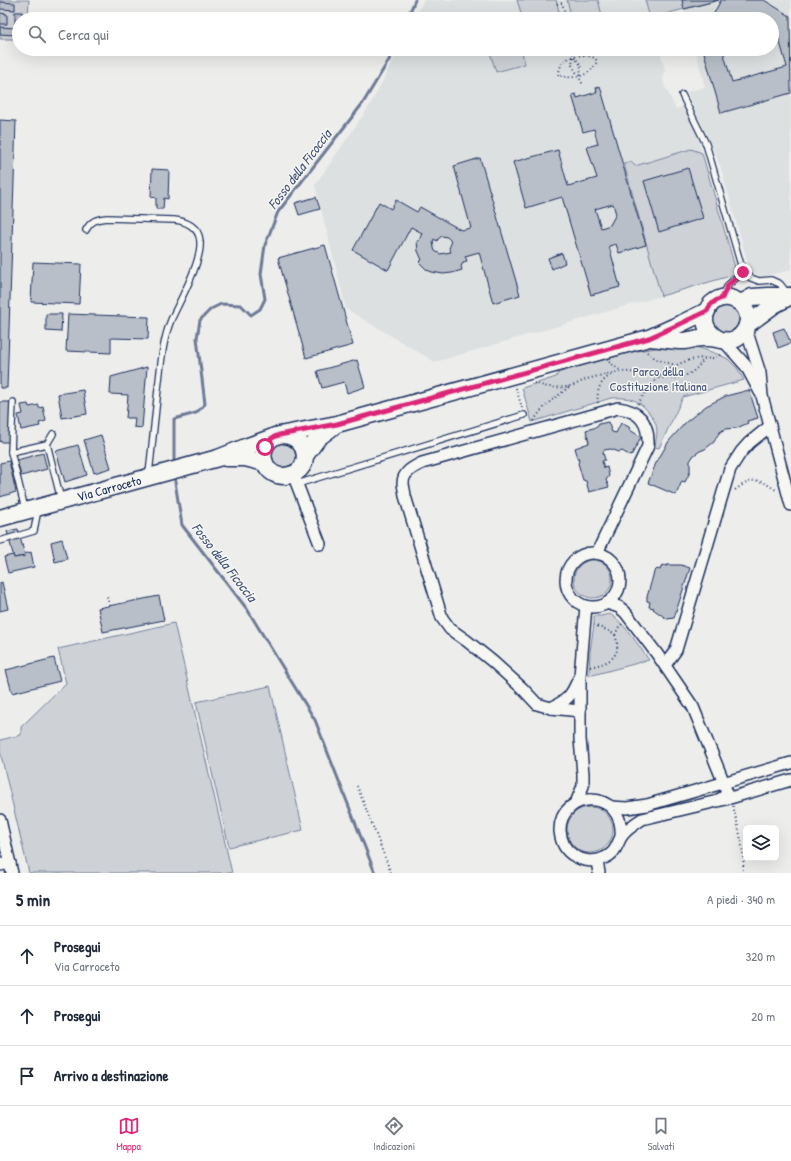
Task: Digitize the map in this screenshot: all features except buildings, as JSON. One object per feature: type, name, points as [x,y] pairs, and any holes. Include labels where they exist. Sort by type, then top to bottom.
[{"type":"street","name":"Via Carroceto","points":[[0,518],[218,458],[280,435],[337,424],[646,343],[709,338],[722,345],[728,340],[736,339],[746,327],[774,305],[790,296]]},
{"type":"street","points":[[741,304],[752,297],[790,296]]},
{"type":"street","name":"Via Carroceto","points":[[646,343],[707,311],[711,304],[722,298]]},
{"type":"street","points":[[722,298],[731,298],[741,304],[747,312],[748,321],[746,327],[760,373],[762,396],[791,505]]},
{"type":"street","points":[[707,311],[705,319],[706,327],[722,345],[746,366],[762,396]]},
{"type":"street","points":[[580,712],[551,708],[537,704],[522,688],[492,661],[450,628],[442,618],[405,496],[403,483],[406,475],[412,467],[422,463],[618,408],[628,409],[637,414],[644,423],[648,435],[648,446],[597,553]]},
{"type":"street","name":"Via Carroceto","points":[[218,458],[245,458],[265,463],[269,470],[276,474],[295,479],[305,456],[318,438],[337,424]]},
{"type":"street","points":[[665,665],[676,650],[730,469],[749,443],[770,426]]},
{"type":"street","points":[[265,463],[263,456],[265,447],[269,441],[280,435],[293,436],[299,441],[304,449],[305,456]]},
{"type":"street","points":[[295,479],[320,544]]},
{"type":"street","points":[[619,587],[612,599],[607,603],[593,607],[586,606],[577,602],[571,596],[567,588],[565,578],[567,569],[579,556],[588,553],[597,553],[606,556],[618,569],[620,578],[619,587],[624,617]]},
{"type":"street","points":[[607,603],[619,607],[624,617],[665,665],[693,707],[724,783],[726,792],[724,797],[718,800]]},
{"type":"street","points":[[576,803],[583,786],[580,712],[584,672],[586,606]]},
{"type":"street","points":[[551,708],[563,702],[573,692],[584,672]]},
{"type":"street","points":[[610,806],[627,808],[647,805],[791,763]]},
{"type":"street","points":[[724,783],[733,790],[741,790],[791,775]]},
{"type":"street","points":[[621,837],[631,826],[642,819],[730,798],[791,780]]},
{"type":"street","points":[[585,800],[603,802],[610,806],[620,820],[622,828],[618,845],[613,852],[606,858],[597,861],[587,861],[570,853],[564,846],[560,836],[560,827],[563,817],[568,809],[576,803],[585,800]]},
{"type":"street","points":[[0,820],[7,867]]},
{"type":"street","points":[[597,861],[599,873]]},
{"type":"lane","points":[[682,95],[706,144],[743,272],[751,278],[771,280],[780,284],[790,296]]},
{"type":"lane","points":[[86,230],[89,224],[97,219],[174,220],[189,224],[200,235],[201,242],[199,258],[168,328],[160,361],[148,477]]},
{"type":"lane","points":[[722,298],[728,285],[743,272]]},
{"type":"lane","points":[[0,541],[34,531],[32,509],[11,452],[13,402]]},
{"type":"lane","points":[[295,479],[524,415]]},
{"type":"lane","points":[[53,434],[47,444],[62,501]]},
{"type":"lane","points":[[11,452],[47,444]]},
{"type":"path","points":[[557,4],[562,3],[565,12]]},
{"type":"path","points":[[573,56],[581,65],[580,77]]},
{"type":"path","points":[[573,56],[572,65],[580,77],[583,85]]},
{"type":"path","points":[[573,56],[562,62],[558,75],[564,77],[580,77],[591,70],[597,61],[595,58],[588,56]]},
{"type":"path","points":[[646,343],[649,354],[666,363],[676,365]]},
{"type":"path","points":[[638,405],[650,386],[667,370],[696,358],[718,357],[722,345]]},
{"type":"path","points":[[533,423],[539,412],[550,401],[570,386],[588,379],[622,372],[641,373],[658,377],[672,378],[684,376],[698,367],[704,358]]},
{"type":"path","points":[[608,361],[622,372]]},
{"type":"path","points":[[598,403],[597,394],[602,382],[606,377],[613,373]]},
{"type":"path","points":[[533,383],[541,386],[570,386]]},
{"type":"path","points":[[516,388],[524,415]]},
{"type":"path","points":[[734,490],[748,482],[762,481],[778,491]]},
{"type":"path","points":[[106,597],[110,607]]},
{"type":"path","points":[[584,672],[610,660],[616,655],[618,647],[615,635],[624,617]]},
{"type":"path","points":[[591,624],[604,628],[615,635]]},
{"type":"path","points":[[357,786],[391,873]]},
{"type":"path","points":[[730,798],[742,849],[742,873]]},
{"type":"shaded area","points":[[424,0],[645,0],[649,12],[418,12]]},
{"type":"shaded area","points":[[719,0],[791,0],[791,270],[761,277],[750,271],[720,165],[687,92],[705,87],[697,56],[779,56],[779,12],[685,12],[684,9]]},
{"type":"shaded area","points":[[395,56],[661,56],[665,69],[663,82],[676,109],[684,106],[701,142],[699,143],[702,153],[690,149],[635,166],[624,164],[661,296],[435,362],[346,309],[315,185],[370,105]]},
{"type":"green space","points":[[0,0],[29,0],[28,12],[12,12],[12,39],[0,39]]},
{"type":"green space","points":[[517,0],[556,0],[559,12],[521,12]]},
{"type":"green space","points":[[567,0],[598,0],[601,12],[570,12]]},
{"type":"green space","points":[[645,0],[719,0],[673,12],[648,12]]},
{"type":"green space","points":[[491,56],[523,56],[525,64],[496,72]]},
{"type":"green space","points":[[691,149],[702,153],[737,274],[661,296],[624,164],[631,162],[635,166]]},
{"type":"green space","points":[[722,298],[744,307],[736,339],[706,327]]},
{"type":"green space","name":"Parco della Costituzione Italiana","points":[[662,347],[697,347],[720,355],[728,359],[737,368],[744,380],[683,397],[659,448],[655,447],[657,436],[656,424],[646,409],[638,402],[633,400],[611,398],[532,422],[522,388],[556,377],[560,370],[625,353]]},
{"type":"green space","points":[[282,441],[292,443],[299,456],[295,465],[287,469],[274,465],[270,453],[274,445]]},
{"type":"green space","points":[[589,560],[597,560],[607,565],[611,572],[611,586],[607,593],[597,598],[589,598],[579,593],[577,590],[574,583],[574,575],[579,565],[582,563]]},
{"type":"green space","points":[[609,614],[625,627],[649,660],[589,676],[594,616]]},
{"type":"green space","points":[[174,623],[232,873],[29,873],[0,751],[0,740],[21,735],[21,727],[66,683],[58,649]]},
{"type":"green space","points":[[270,686],[303,830],[229,847],[196,702]]},
{"type":"green space","points":[[586,807],[594,807],[603,811],[609,817],[613,830],[609,843],[603,849],[594,853],[586,853],[577,849],[571,843],[567,834],[567,826],[571,817],[577,811]]},
{"type":"waterway","name":"Fosso della Ficoccia","points":[[410,12],[415,0]]},
{"type":"waterway","name":"Fosso della Ficoccia","points":[[174,464],[174,419],[196,413],[205,404],[197,338],[200,320],[211,309],[221,304],[241,305],[251,315],[260,309],[265,299],[261,274],[265,245],[278,212],[363,103],[391,56]]},
{"type":"waterway","name":"Fosso della Ficoccia","points":[[175,474],[182,525],[247,609],[315,720],[375,873]]},
{"type":"route","points":[[265,447],[266,444],[275,436],[337,424],[649,338],[707,311],[711,304],[722,298],[728,285],[743,272]]}]
